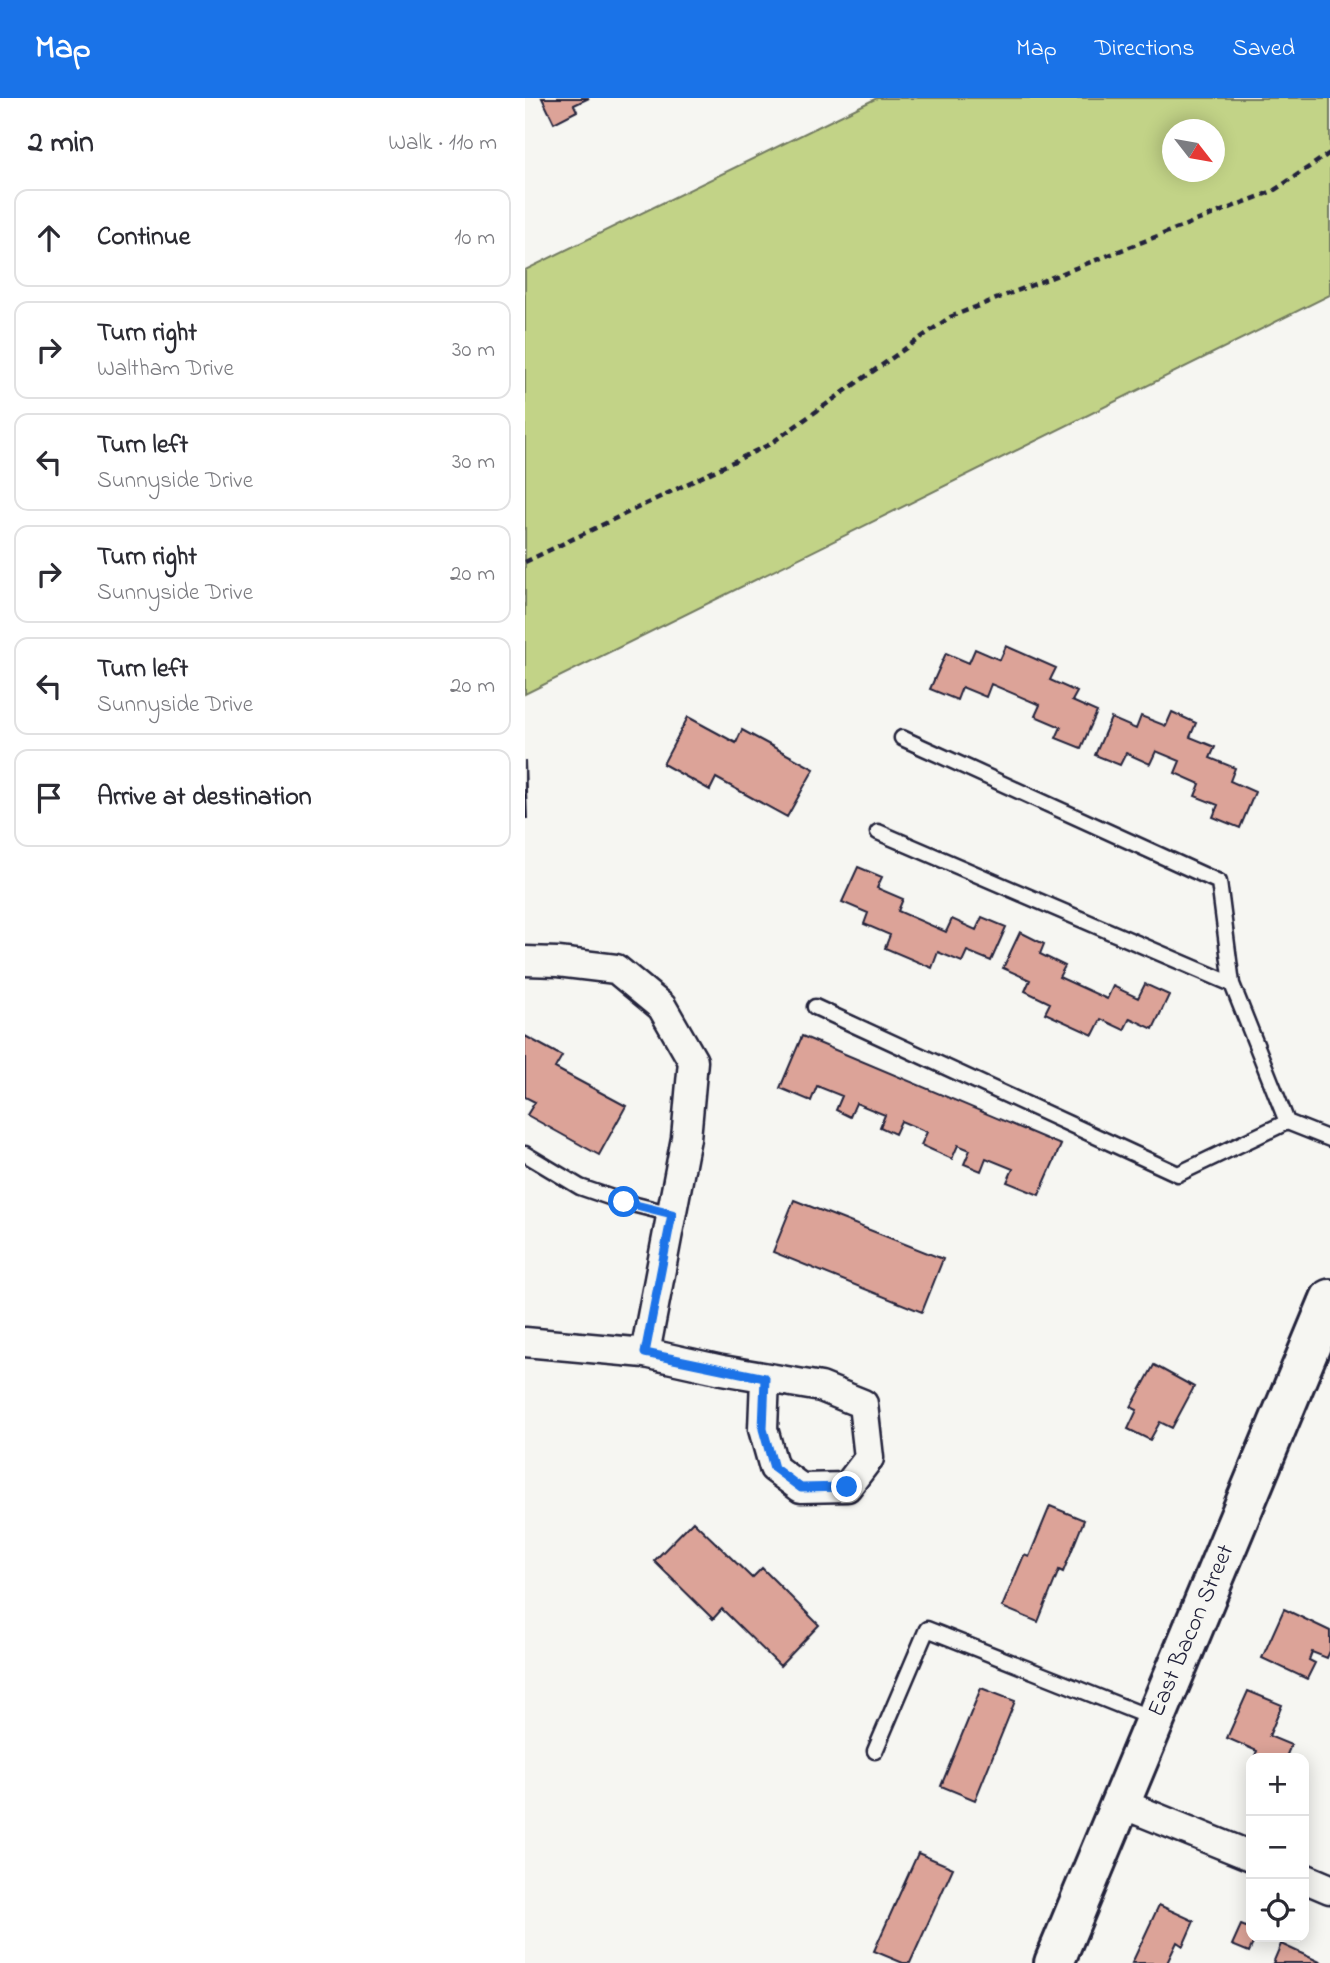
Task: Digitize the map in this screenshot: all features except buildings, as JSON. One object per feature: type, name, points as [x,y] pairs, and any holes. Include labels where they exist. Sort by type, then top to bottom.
[{"type":"main road","name":"East Bacon Street","points":[[1054,1963],[1330,1299]]},
{"type":"street","points":[[525,961],[616,969],[661,1007],[693,1060],[686,1138],[645,1353]]},
{"type":"street","points":[[525,1342],[645,1353],[821,1387],[863,1404],[869,1458],[847,1487],[801,1488],[774,1468],[763,1429],[765,1378]]},
{"type":"street","points":[[1120,1803],[1246,1854]]},
{"type":"street","points":[[1306,1879],[1330,1889]]},
{"type":"lane","points":[[902,738],[1219,881],[1232,984],[1287,1122],[1330,1139]]},
{"type":"lane","points":[[878,832],[1232,984]]},
{"type":"lane","points":[[815,1007],[1178,1174],[1287,1122]]},
{"type":"lane","points":[[525,1154],[580,1187],[672,1214]]},
{"type":"lane","points":[[876,1751],[927,1629],[1155,1720]]},
{"type":"path","points":[[525,562],[770,443],[950,317],[1273,191],[1330,153]]},
{"type":"green space","points":[[877,98],[1330,98],[1330,295],[525,694],[525,270]]},
{"type":"route","points":[[624,1202],[672,1214],[645,1353],[765,1378],[763,1429],[774,1468],[801,1488],[847,1487]]}]
